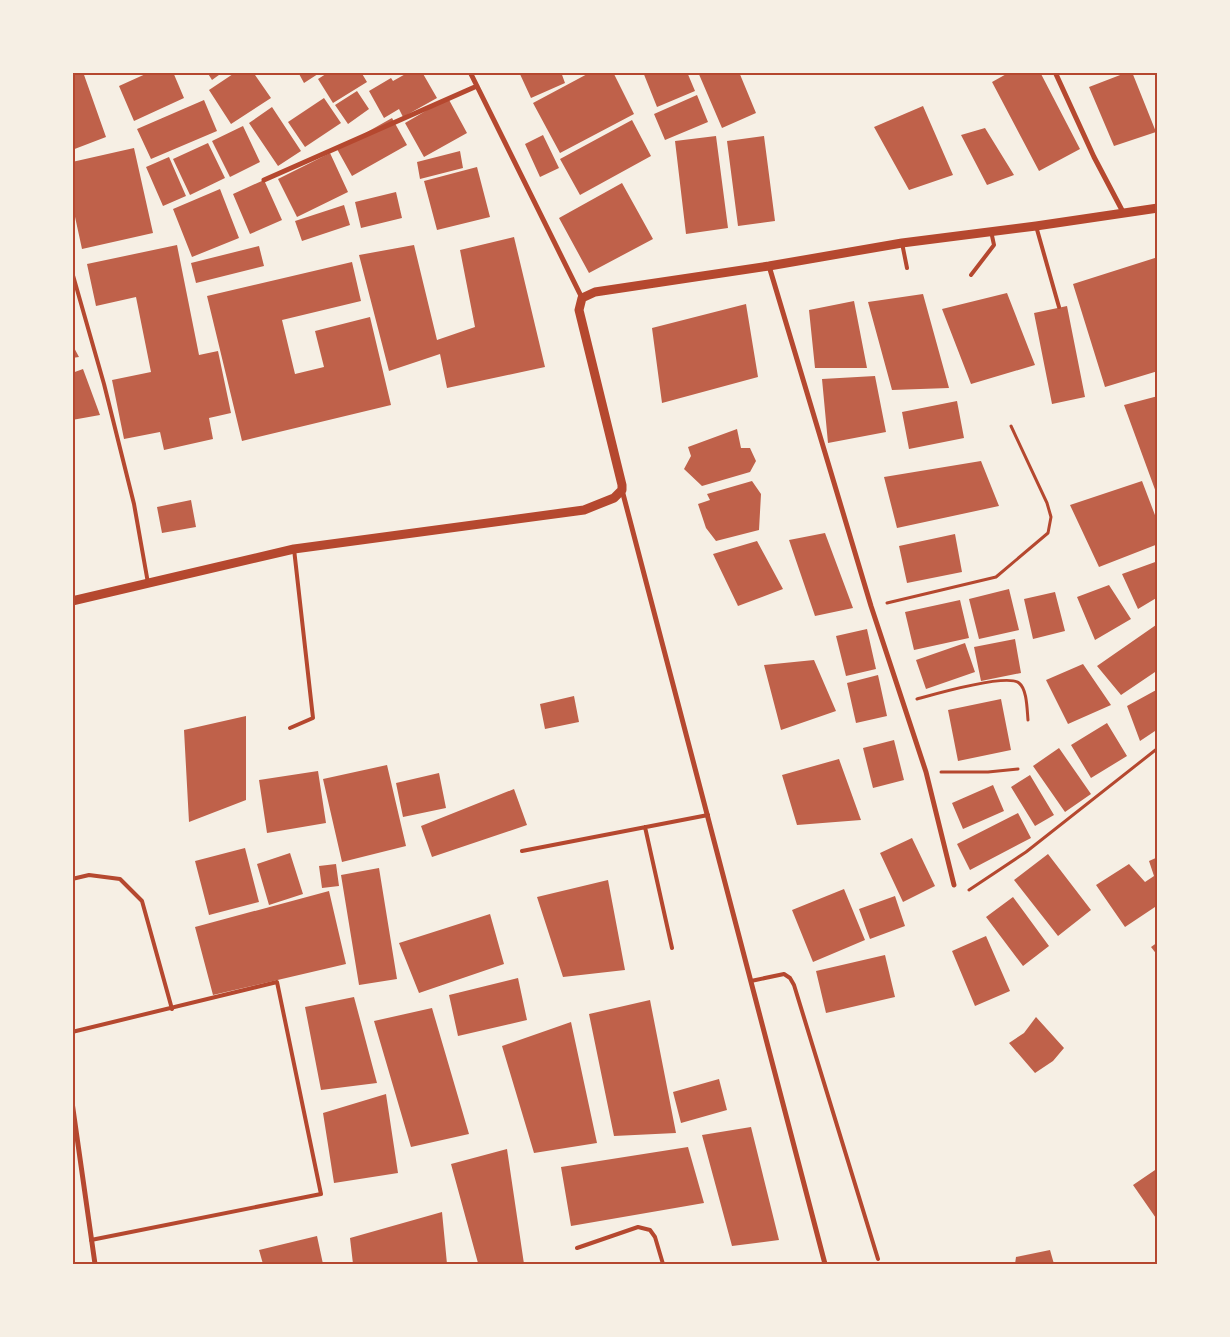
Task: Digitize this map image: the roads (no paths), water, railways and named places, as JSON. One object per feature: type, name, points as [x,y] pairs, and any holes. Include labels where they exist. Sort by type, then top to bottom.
[{"type":"street","points":[[1055,72],[1094,157],[1123,212]]},
{"type":"street","points":[[471,73],[582,298]]},
{"type":"street","points":[[264,180],[477,86]]},
{"type":"street","points":[[825,1264],[622,490],[580,316],[579,303],[582,298],[595,292],[769,266],[902,243],[1158,208]]},
{"type":"street","points":[[769,266],[871,606],[926,772],[954,885]]},
{"type":"street","points":[[72,601],[294,550],[584,510],[614,498],[622,490]]},
{"type":"street","points":[[72,1102],[95,1264]]},
{"type":"lane","points":[[1036,226],[1059,307]]},
{"type":"lane","points":[[970,275],[994,245],[991,231]]},
{"type":"lane","points":[[902,243],[907,268]]},
{"type":"lane","points":[[72,272],[104,384],[134,504],[148,583]]},
{"type":"lane","points":[[290,728],[314,718],[294,550]]},
{"type":"lane","points":[[522,851],[708,815]]},
{"type":"lane","points":[[645,827],[672,948]]},
{"type":"lane","points":[[72,879],[89,875],[120,879],[142,902],[172,1009]]},
{"type":"lane","points":[[751,981],[784,974],[790,978],[794,985],[878,1259]]},
{"type":"lane","points":[[72,1032],[277,982],[321,1194],[91,1240]]},
{"type":"lane","points":[[576,1248],[638,1227],[650,1230],[655,1237],[663,1264]]}]
